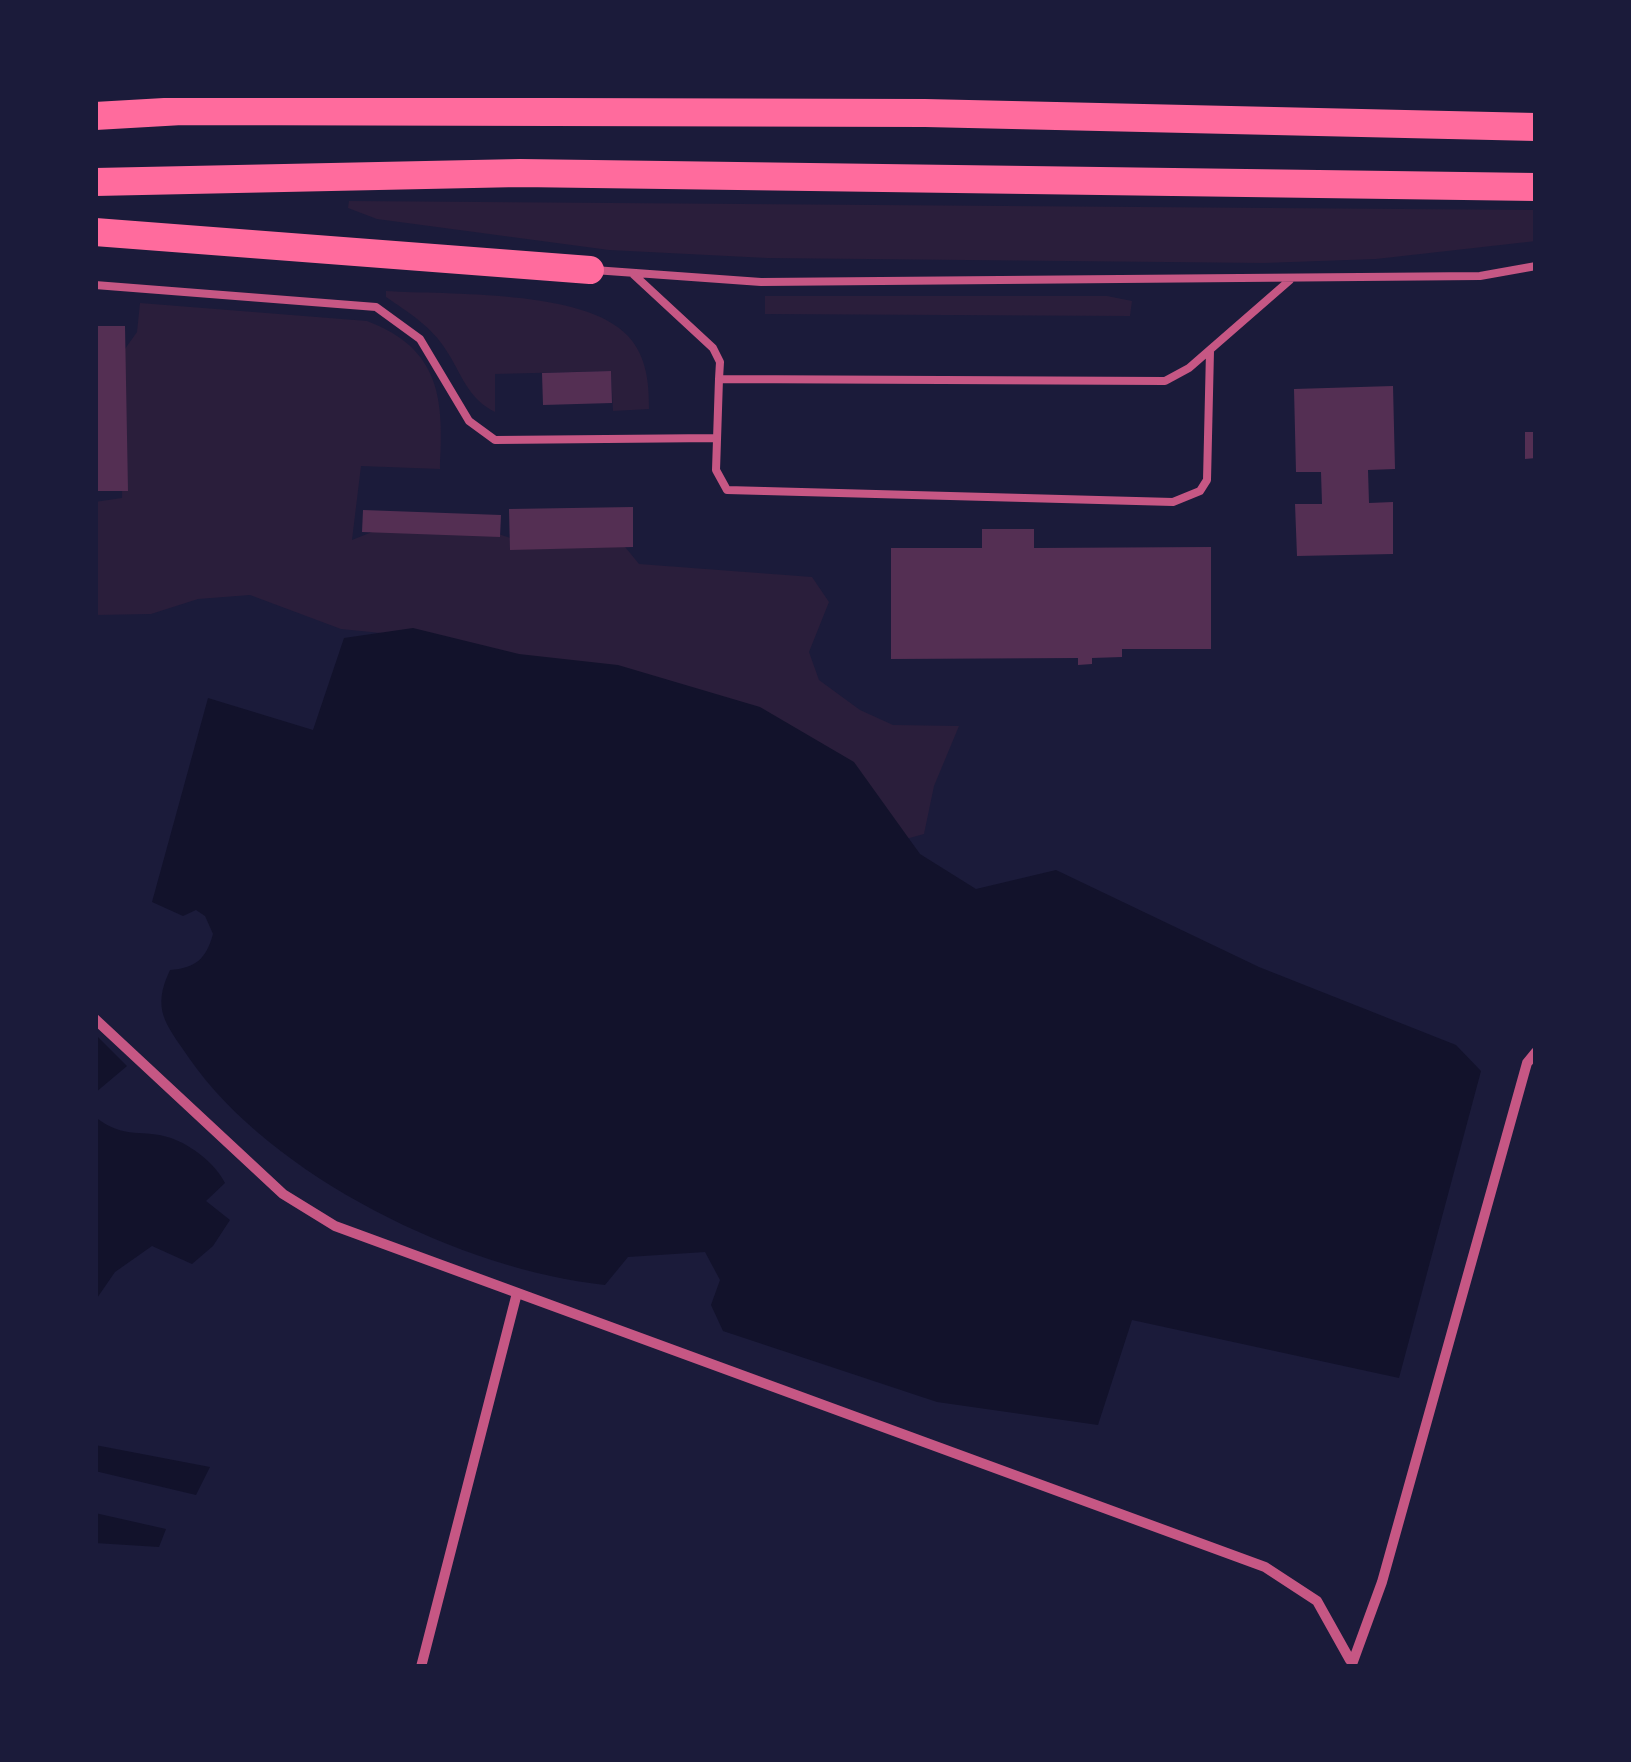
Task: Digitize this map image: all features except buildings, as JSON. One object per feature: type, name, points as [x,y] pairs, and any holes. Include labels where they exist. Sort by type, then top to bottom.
[{"type":"highway","points":[[95,116],[182,111],[925,112],[1536,127]]},
{"type":"highway","points":[[95,182],[520,173],[1536,188]]},
{"type":"highway","points":[[95,232],[590,270]]},
{"type":"street","points":[[95,1019],[283,1194],[335,1226],[1265,1567],[1316,1601],[1350,1663]]},
{"type":"street","points":[[1350,1663],[1382,1582],[1527,1064],[1536,1052]]},
{"type":"street","points":[[421,1667],[517,1293]]},
{"type":"lane","points":[[590,270],[761,282],[1480,276],[1536,266]]},
{"type":"lane","points":[[632,273],[713,348],[720,362],[717,478],[727,490],[738,492],[1173,502],[1200,491],[1207,480],[1210,350]]},
{"type":"lane","points":[[719,379],[1165,380],[1210,350],[1292,278]]},
{"type":"lane","points":[[95,285],[376,307],[420,339],[469,421],[495,440],[717,438]]},
{"type":"shaded area","points":[[349,201],[1536,210],[1536,241],[1376,259],[1264,263],[767,258],[609,250],[377,219],[348,208]]},
{"type":"shaded area","points":[[386,291],[514,297],[581,310],[608,321],[628,336],[643,361],[649,409],[613,411],[611,371],[495,374],[495,412],[471,393],[434,334],[386,297]]},
{"type":"shaded area","points":[[765,296],[1107,296],[1132,301],[1130,316],[765,314]]},
{"type":"shaded area","points":[[140,303],[367,321],[410,346],[433,379],[438,399],[440,469],[361,466],[352,540],[387,526],[489,531],[526,543],[617,537],[639,564],[812,577],[829,602],[809,652],[819,680],[860,710],[893,725],[959,726],[934,786],[924,834],[877,847],[411,636],[341,629],[250,595],[198,599],[151,614],[95,615],[95,502],[122,498],[123,423],[115,363],[137,332]]},
{"type":"shaded area","points":[[413,628],[519,654],[618,665],[760,707],[854,762],[920,854],[976,889],[1056,870],[1259,967],[1456,1045],[1481,1071],[1399,1378],[1132,1320],[1098,1425],[937,1402],[723,1331],[711,1305],[720,1280],[705,1252],[628,1257],[605,1285],[550,1276],[433,1238],[374,1210],[319,1178],[269,1142],[225,1101],[189,1058],[168,1026],[162,1006],[170,970],[199,961],[213,934],[205,916],[196,910],[183,916],[152,902],[208,698],[313,730],[344,638]]},
{"type":"shaded area","points":[[95,1034],[127,1066],[95,1093]]},
{"type":"shaded area","points":[[95,1117],[125,1132],[171,1138],[202,1156],[225,1183],[206,1201],[230,1220],[213,1246],[192,1264],[152,1246],[115,1272],[95,1301]]},
{"type":"shaded area","points":[[95,1445],[210,1467],[196,1495],[95,1471]]},
{"type":"shaded area","points":[[95,1513],[166,1529],[159,1547],[95,1543]]}]
